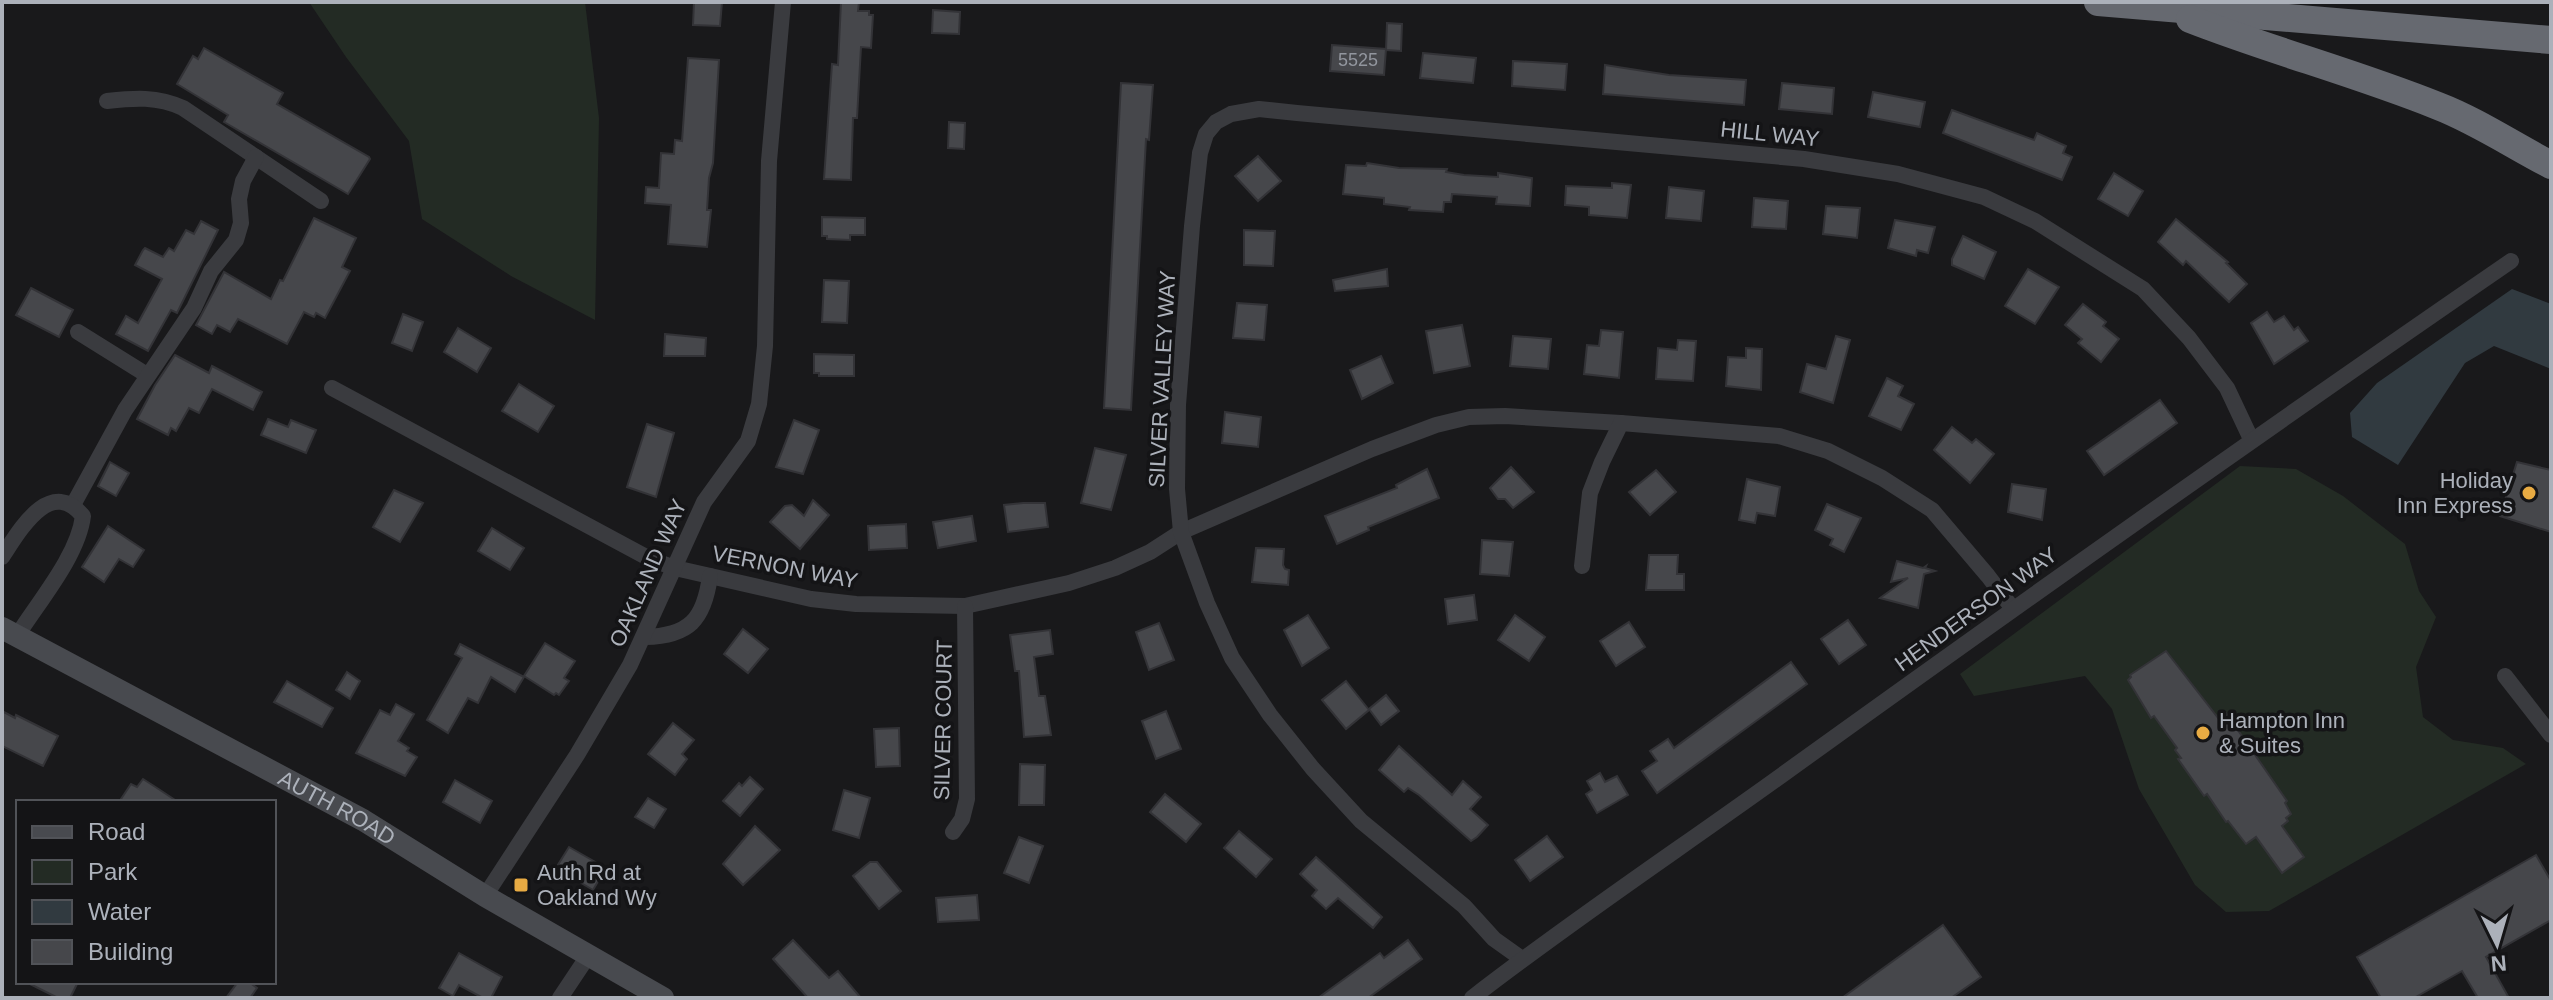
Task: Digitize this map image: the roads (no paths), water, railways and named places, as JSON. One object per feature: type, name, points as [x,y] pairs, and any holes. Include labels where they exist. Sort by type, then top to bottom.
[{"type":"highway","points":[[2098,2],[2551,40]]},
{"type":"highway","points":[[2160,7],[2253,44],[2336,68],[2442,107],[2551,165]]},
{"type":"main road","name":"AUTH ROAD","points":[[9,632],[363,820],[485,896],[663,998]]},
{"type":"street","name":"OAKLAND WAY","points":[[485,896],[577,755],[645,637],[704,502],[748,441],[759,404],[765,346],[769,161],[783,2]]},
{"type":"street","points":[[107,101],[143,97],[166,100],[321,201]]},
{"type":"street","name":"HILL WAY","points":[[1200,153],[1206,134],[1216,122],[1231,114],[1259,109],[1804,159],[1898,174],[1955,188],[2022,214],[2143,289],[2189,338],[2227,388],[2251,439]]},
{"type":"street","name":"SILVER VALLEY WAY","points":[[1200,153],[1178,405],[1177,489],[1181,532],[1207,603],[1232,658],[1270,715],[1313,769],[1361,821],[1464,906],[1494,939],[1522,959]]},
{"type":"street","points":[[73,505],[125,410],[194,308],[211,271],[236,240],[241,223],[239,199],[243,181],[256,157]]},
{"type":"street","name":"HENDERSON WAY","points":[[1472,998],[1522,959],[2251,439],[2511,261]]},
{"type":"street","points":[[78,332],[147,375]]},
{"type":"street","name":"VERNON WAY","points":[[332,388],[650,559],[675,568],[826,601],[965,606],[1069,583],[1115,568],[1150,552],[1181,532],[1372,449],[1436,425],[1469,417],[1505,416],[1779,436],[1828,451],[1882,478],[1932,510],[2013,609]]},
{"type":"street","points":[[1582,566],[1590,493],[1621,423]]},
{"type":"street","points":[[2,557],[23,525],[43,506],[58,501],[73,505],[83,516],[81,534],[9,632]]},
{"type":"street","points":[[645,637],[667,636],[684,629],[704,601],[710,576]]},
{"type":"street","name":"SILVER COURT","points":[[953,832],[962,819],[967,799],[965,606]]},
{"type":"street","points":[[2505,676],[2551,735]]},
{"type":"street","points":[[560,998],[588,956]]},
{"type":"water","points":[[2512,289],[2551,304],[2551,369],[2494,346],[2465,363],[2398,465],[2352,437],[2350,413],[2377,383]]},
{"type":"place","name":"Holiday Inn Express","points":[[2529,493]]},
{"type":"place","name":"Hampton Inn & Suites","points":[[2203,733]]},
{"type":"place","name":"Auth Rd at Oakland Wy","points":[[521,885]]}]
